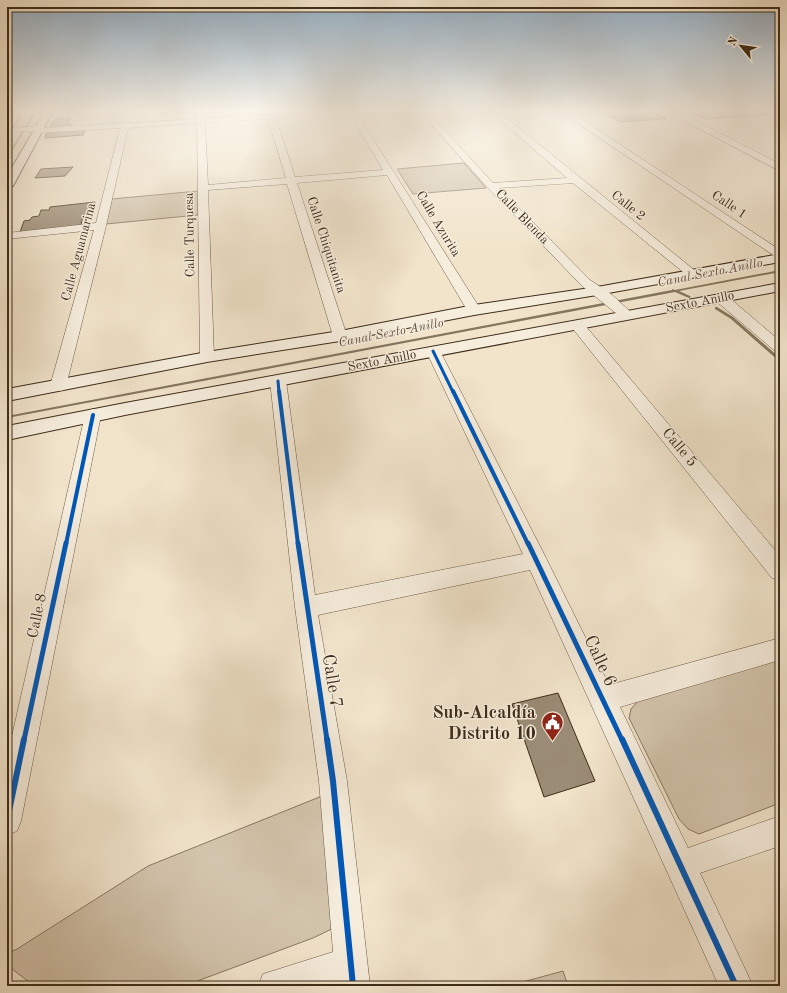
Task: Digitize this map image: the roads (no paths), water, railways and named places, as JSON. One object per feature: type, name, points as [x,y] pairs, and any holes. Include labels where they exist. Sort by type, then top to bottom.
[{"type":"main road","points":[[7,186],[22,157]]},
{"type":"main road","name":"Sexto Anillo","points":[[7,395],[207,357],[340,336],[474,310],[602,294],[692,274],[780,258]]},
{"type":"main road","name":"Sexto Anillo","points":[[7,433],[93,415],[433,351],[578,326],[624,312],[721,298],[780,286]]},
{"type":"street","name":"Calle Aguamarina","points":[[58,386],[101,226],[117,157]]},
{"type":"street","name":"Calle Turquesa","points":[[203,157],[207,357]]},
{"type":"street","name":"Calle Chiquitanita","points":[[284,157],[340,336]]},
{"type":"street","name":"Calle Azurita","points":[[381,157],[474,310]]},
{"type":"street","name":"Calle Blenda","points":[[465,157],[586,283],[624,312]]},
{"type":"street","name":"Calle 2","points":[[548,157],[692,274]]},
{"type":"street","name":"Calle 1","points":[[634,157],[780,255]]},
{"type":"street","points":[[759,157],[780,168]]},
{"type":"street","points":[[203,188],[390,172]]},
{"type":"street","points":[[491,186],[575,180]]},
{"type":"street","points":[[7,236],[101,226]]},
{"type":"street","points":[[721,298],[780,348]]},
{"type":"street","name":"Calle 5","points":[[578,326],[780,571]]},
{"type":"street","name":"Calle 6","points":[[433,351],[537,560],[681,865],[736,986]]},
{"type":"street","name":"Calle 7","points":[[278,381],[306,607],[333,781],[351,975]]},
{"type":"street","name":"Calle 8","points":[[7,821],[93,415]]},
{"type":"street","points":[[306,607],[537,560]]},
{"type":"street","points":[[603,700],[780,649]]},
{"type":"street","points":[[681,865],[780,831]]},
{"type":"street","points":[[275,986],[351,975]]},
{"type":"waterway","name":"Canal Sexto Anillo","points":[[675,291],[780,271]]},
{"type":"waterway","name":"Canal Sexto Anillo","points":[[7,417],[675,291]]},
{"type":"waterway","points":[[675,291],[689,297]]},
{"type":"waterway","points":[[716,308],[732,318],[780,360]]},
{"type":"place","name":"Sub-Alcaldía Distrito 10","points":[[552,742]]}]
